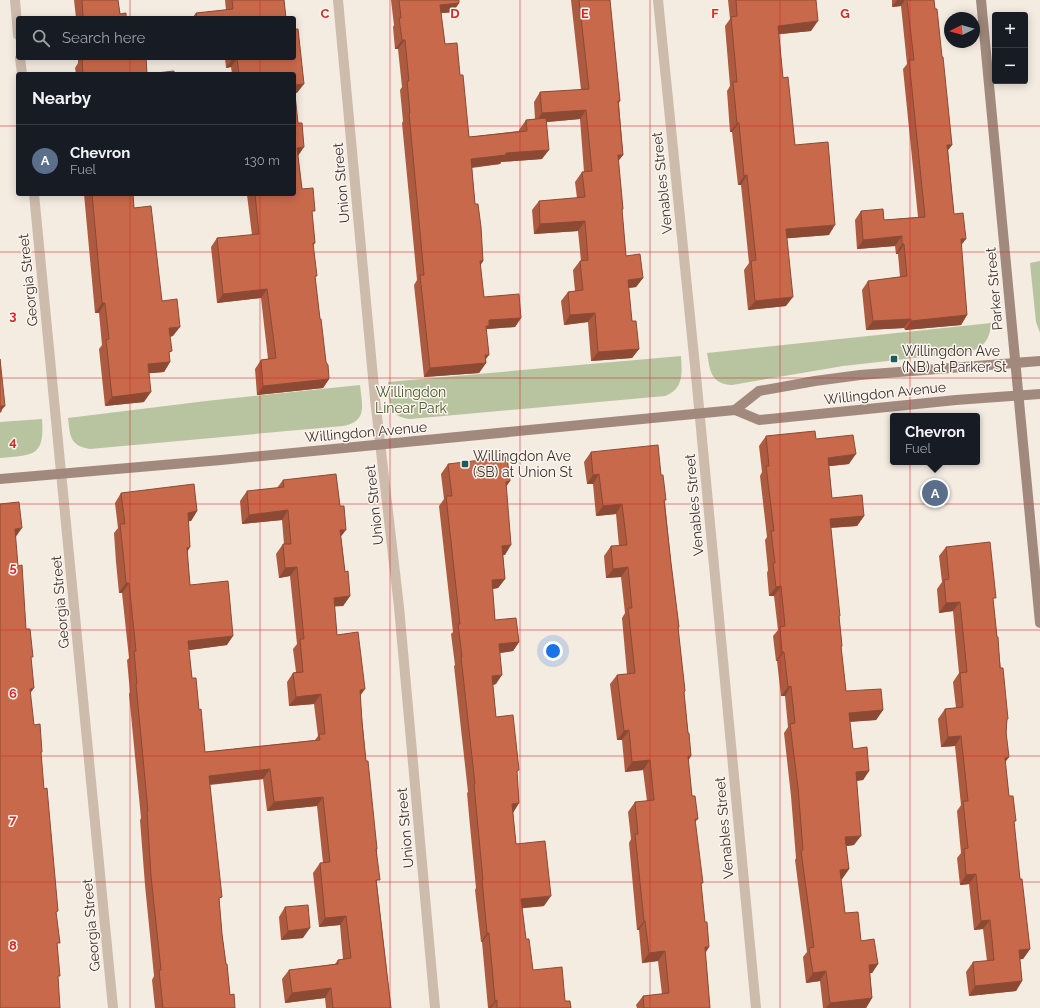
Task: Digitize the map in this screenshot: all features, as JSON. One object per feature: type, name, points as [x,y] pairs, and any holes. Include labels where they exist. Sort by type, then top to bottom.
[{"type":"main road","name":"Parker Street","points":[[981,0],[1014,363],[1040,623]]},
{"type":"main road","name":"Willingdon Avenue","points":[[0,479],[699,415],[735,410],[759,391],[808,382],[860,375],[1040,361]]},
{"type":"main road","name":"Willingdon Avenue","points":[[735,410],[759,420],[956,400],[1040,394]]},
{"type":"street","points":[[14,0],[16,18]]},
{"type":"street","name":"Union Street","points":[[338,0],[375,399],[399,607],[435,1008]]},
{"type":"street","name":"Venables Street","points":[[658,0],[756,1008]]},
{"type":"street","points":[[20,60],[22,72]]},
{"type":"street","name":"Georgia Street","points":[[34,196],[113,1008]]},
{"type":"green space","points":[[1040,261],[1040,333],[1036,322],[1030,263]]},
{"type":"green space","points":[[991,323],[988,338],[985,342],[978,348],[968,352],[843,366],[732,385],[725,384],[716,379],[711,371],[707,353]]},
{"type":"green space","name":"Willingdon Linear Park","points":[[681,356],[682,368],[679,385],[671,393],[665,396],[410,419],[397,415],[391,406],[389,395],[388,382]]},
{"type":"green space","name":"Willingdon Linear Park","points":[[360,385],[362,411],[360,416],[351,424],[343,426],[90,449],[83,448],[75,443],[69,430],[68,418],[206,401]]},
{"type":"green space","points":[[42,419],[41,441],[39,447],[34,452],[21,456],[0,458],[0,422]]},
{"type":"building","points":[[82,0],[118,0],[120,14],[126,13],[126,16],[83,16]]},
{"type":"building","points":[[232,0],[284,0],[286,16],[197,16],[196,13],[233,9]]},
{"type":"building","points":[[399,0],[459,0],[459,3],[440,5],[445,44],[457,43],[460,75],[463,75],[469,137],[527,131],[526,120],[546,118],[549,150],[506,153],[506,155],[471,159],[475,204],[478,204],[481,227],[483,261],[480,261],[484,297],[519,294],[521,318],[489,320],[489,326],[486,326],[489,355],[485,355],[486,363],[430,368],[420,275],[424,275],[409,113],[407,81],[409,81],[405,40],[402,40],[399,18],[401,18]]},
{"type":"building","points":[[579,0],[610,0],[620,101],[618,101],[623,155],[618,155],[626,256],[640,254],[643,278],[628,280],[632,321],[636,321],[639,349],[598,352],[595,313],[570,315],[568,292],[583,290],[580,261],[588,260],[585,221],[540,224],[539,201],[585,197],[582,172],[592,171],[586,110],[542,113],[540,92],[589,89]]},
{"type":"building","points":[[736,0],[816,0],[818,21],[778,26],[783,78],[788,77],[795,145],[828,142],[835,225],[786,229],[793,297],[755,301],[751,261],[756,260],[747,175],[744,176],[733,82],[737,82],[731,17],[737,16]]},
{"type":"building","points":[[907,0],[934,0],[935,9],[937,9],[952,145],[947,145],[954,214],[963,213],[966,239],[961,239],[967,315],[911,321],[911,319],[873,321],[868,281],[907,276],[904,244],[902,244],[902,236],[863,240],[861,211],[883,209],[884,220],[925,217],[909,60],[914,60]]},
{"type":"building","points":[[296,29],[298,29],[304,84],[296,85],[296,72],[239,72],[237,60],[296,60]]},
{"type":"building","points":[[82,60],[146,60],[147,72],[83,72]]},
{"type":"building","points":[[296,104],[298,123],[302,123],[304,147],[297,148],[302,189],[313,188],[315,211],[312,211],[315,243],[313,243],[317,276],[315,276],[329,379],[263,386],[261,360],[276,358],[267,289],[223,294],[217,238],[259,234],[255,196],[296,196]]},
{"type":"building","points":[[92,196],[133,196],[134,208],[151,206],[162,301],[177,299],[180,327],[169,328],[172,351],[169,352],[170,362],[148,364],[151,392],[112,397],[106,340],[109,339],[105,303],[102,303]]},
{"type":"building","points":[[0,359],[5,406],[1,406],[1,412],[0,412]]},
{"type":"building","points":[[815,431],[816,439],[853,435],[856,454],[828,458],[832,498],[862,495],[864,516],[830,519],[840,616],[841,646],[846,691],[881,689],[883,710],[849,713],[853,749],[867,747],[869,771],[856,772],[861,836],[845,837],[849,869],[840,870],[845,913],[858,912],[861,941],[874,939],[878,964],[869,965],[872,998],[830,1003],[826,971],[813,973],[809,948],[814,947],[801,851],[803,850],[798,787],[790,724],[795,723],[791,686],[788,687],[784,652],[782,652],[780,627],[785,626],[781,586],[776,587],[773,563],[775,563],[771,531],[774,531],[766,466],[769,466],[766,436]]},
{"type":"building","points":[[658,445],[661,475],[663,475],[666,500],[664,500],[679,627],[691,756],[688,756],[692,796],[695,796],[698,819],[695,819],[703,883],[701,883],[705,922],[707,922],[709,947],[705,947],[710,1008],[644,1008],[643,996],[669,993],[665,951],[649,953],[644,921],[635,834],[638,834],[635,802],[654,800],[650,760],[632,762],[629,730],[624,731],[617,675],[635,673],[628,608],[632,608],[628,567],[613,569],[611,546],[627,545],[622,504],[603,506],[599,474],[593,475],[591,452]]},
{"type":"building","points":[[507,457],[510,481],[506,482],[511,545],[502,546],[505,579],[492,580],[495,620],[516,618],[519,642],[499,644],[502,675],[492,676],[496,717],[513,715],[519,770],[517,771],[519,803],[512,804],[516,844],[545,841],[551,896],[521,899],[526,939],[529,939],[533,970],[562,967],[565,1001],[570,1001],[571,1008],[497,1008],[497,1000],[495,1001],[489,933],[487,933],[475,784],[458,624],[460,624],[446,496],[452,496],[448,464]]},
{"type":"building","points":[[336,474],[340,506],[344,506],[346,530],[340,530],[345,572],[348,571],[350,596],[334,598],[337,635],[358,632],[365,689],[360,690],[362,722],[366,761],[368,761],[377,849],[380,880],[376,880],[391,1008],[333,1008],[331,988],[292,993],[289,970],[338,964],[338,960],[351,958],[346,916],[325,918],[320,863],[330,862],[323,797],[274,802],[270,769],[209,776],[222,897],[219,898],[222,934],[230,995],[234,994],[235,1008],[163,1008],[159,970],[161,970],[151,876],[148,811],[136,684],[134,651],[136,651],[129,583],[126,583],[120,524],[125,524],[121,493],[194,484],[197,511],[188,513],[190,547],[187,548],[190,585],[228,581],[233,636],[188,641],[192,678],[196,678],[199,710],[201,709],[205,752],[320,740],[319,734],[325,734],[321,694],[296,697],[293,673],[303,672],[300,639],[304,639],[297,567],[285,568],[283,544],[291,544],[288,510],[249,515],[247,491],[284,487],[283,480]]},
{"type":"building","points":[[19,502],[22,528],[15,529],[18,566],[22,565],[26,629],[30,629],[33,657],[31,657],[34,688],[30,689],[34,725],[40,724],[44,789],[47,788],[58,911],[56,912],[60,943],[57,943],[60,976],[58,976],[60,1008],[0,1008],[0,504]]},
{"type":"building","points":[[990,542],[996,598],[993,598],[1000,668],[1003,668],[1008,719],[1006,732],[1009,757],[1005,758],[1009,796],[1013,796],[1020,879],[1022,879],[1030,949],[1019,950],[1022,981],[975,986],[973,962],[994,960],[990,920],[981,921],[976,874],[966,875],[964,849],[968,848],[963,801],[968,801],[961,736],[948,737],[945,709],[963,707],[960,673],[967,672],[960,602],[946,603],[944,580],[949,579],[946,547]]},
{"type":"building","points":[[308,905],[310,928],[288,931],[285,907]]},
{"type":"place","name":"Willingdon Ave (NB) at Parker St","points":[[894,359]]},
{"type":"place","name":"Willingdon Ave (SB) at Union St","points":[[465,464]]},
{"type":"place","name":"Chevron","points":[[935,493]]}]
